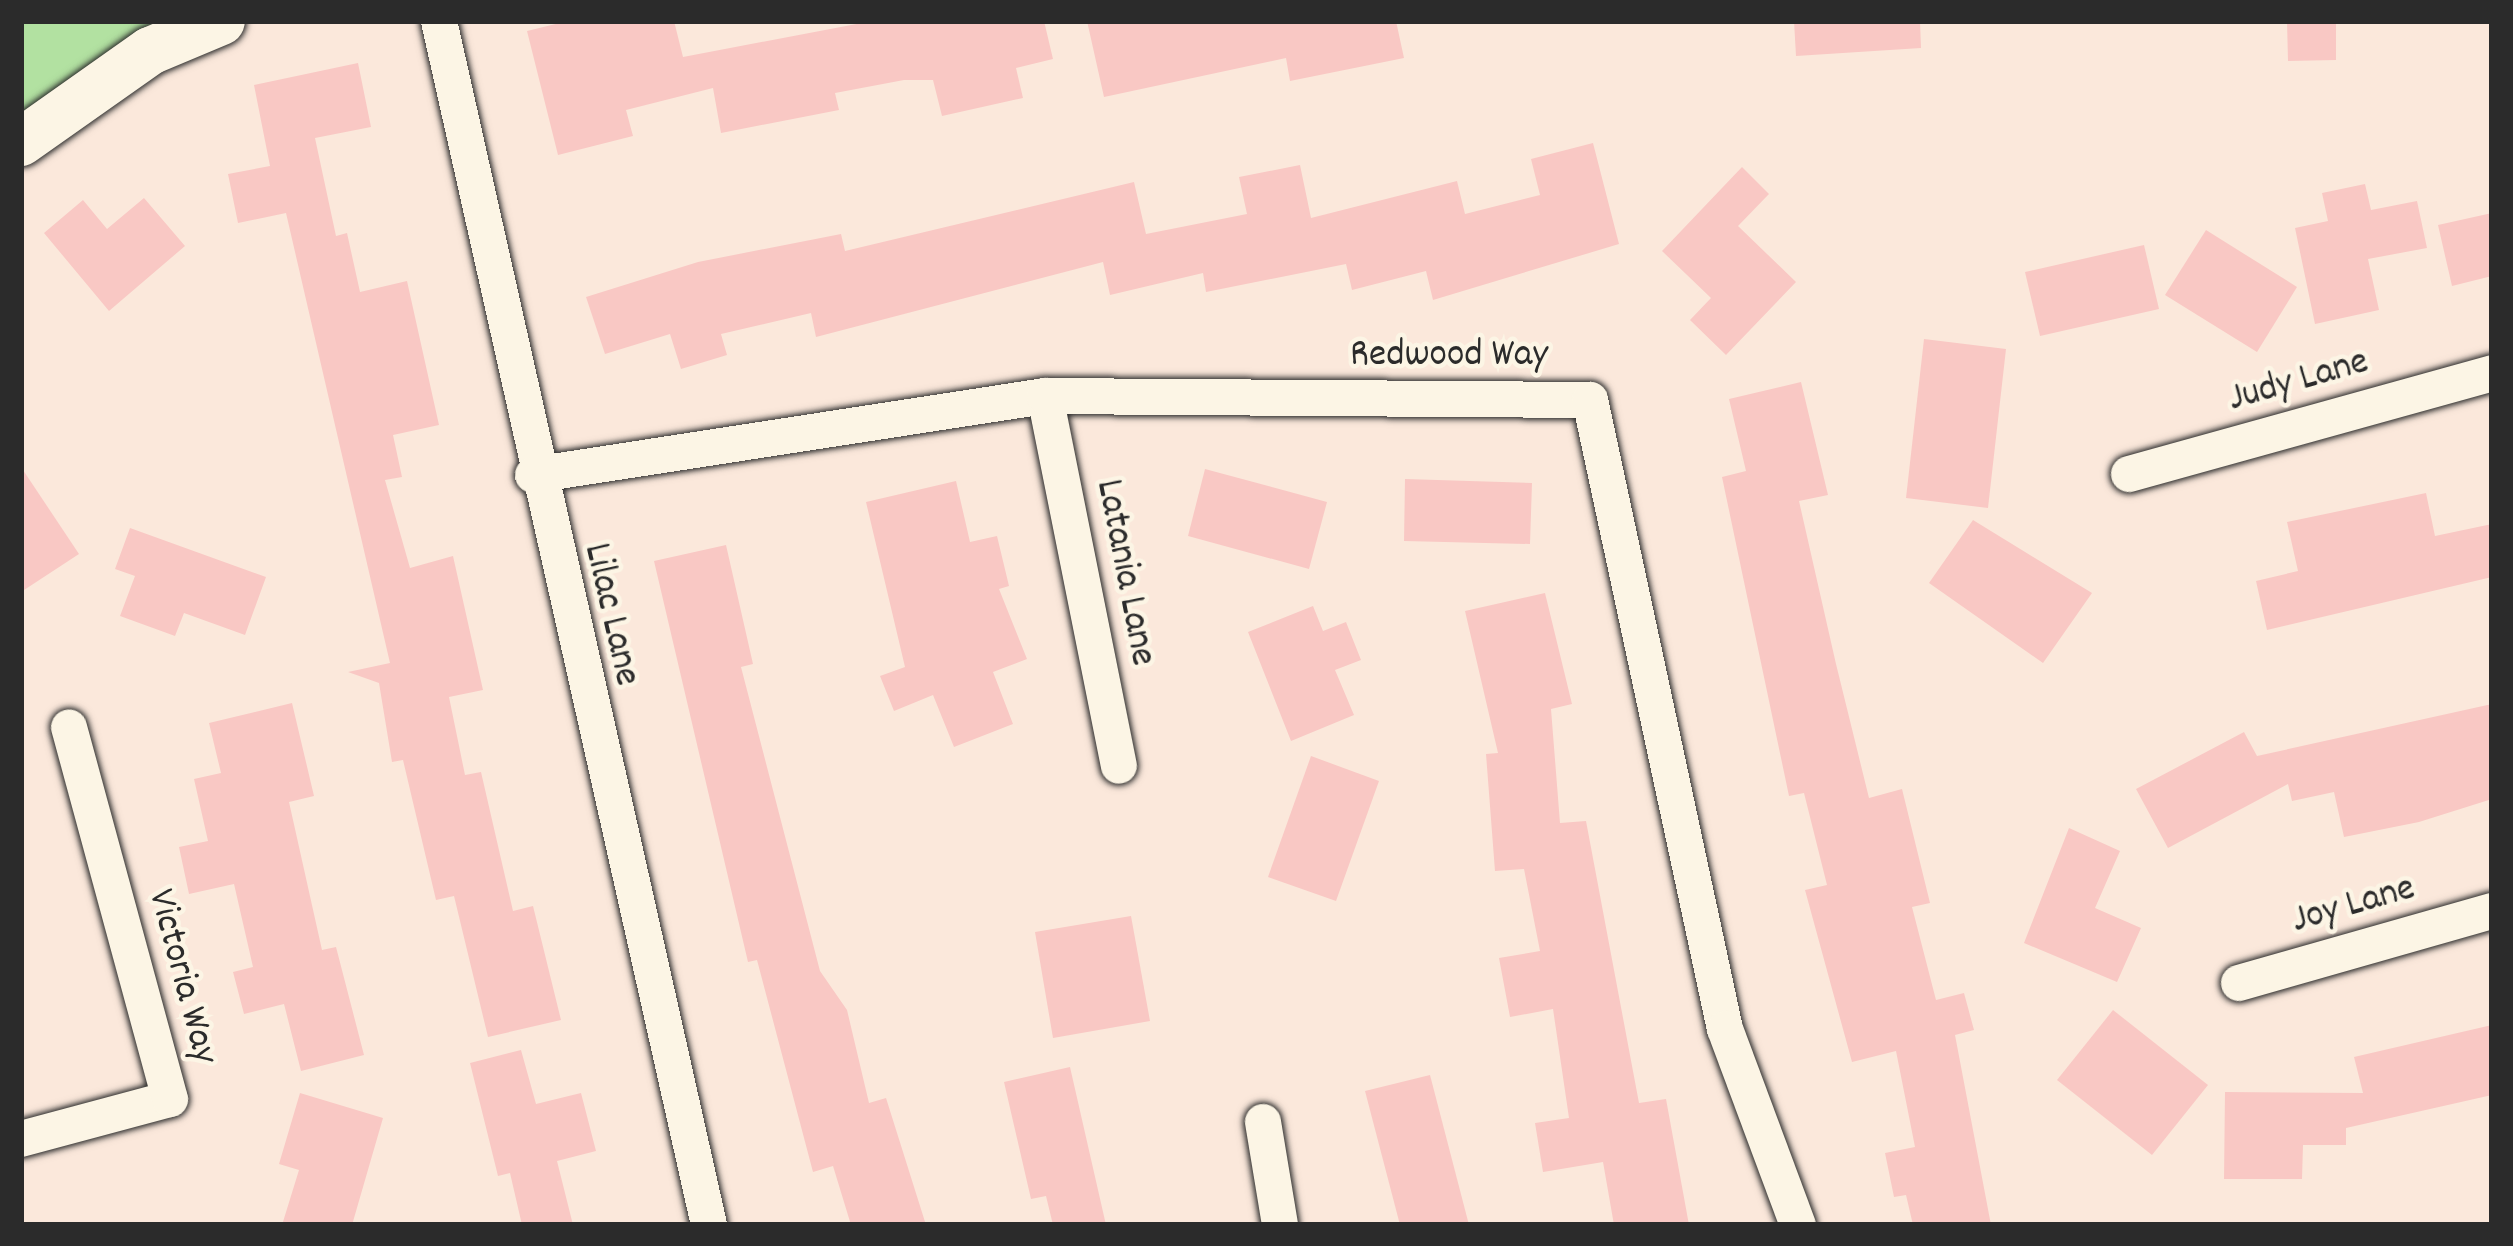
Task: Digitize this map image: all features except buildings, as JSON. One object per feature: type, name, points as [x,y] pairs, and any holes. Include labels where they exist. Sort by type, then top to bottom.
[{"type":"street","points":[[21,142],[150,51],[221,21]]},
{"type":"street","name":"Lilac Lane","points":[[439,21],[533,475],[709,1225]]},
{"type":"street","name":"Judy Lane","points":[[2128,474],[2492,373]]},
{"type":"street","name":"Redwood Way","points":[[533,475],[1045,397],[1590,400],[1725,1029],[1798,1225]]},
{"type":"street","name":"Latania Lane","points":[[1045,397],[1119,766]]},
{"type":"street","name":"Victoria Way","points":[[21,1138],[170,1099],[69,728]]},
{"type":"street","name":"Joy Lane","points":[[2239,983],[2492,911]]},
{"type":"street","points":[[1263,1122],[1280,1225]]},
{"type":"green space","points":[[21,21],[221,21],[21,142]]}]
